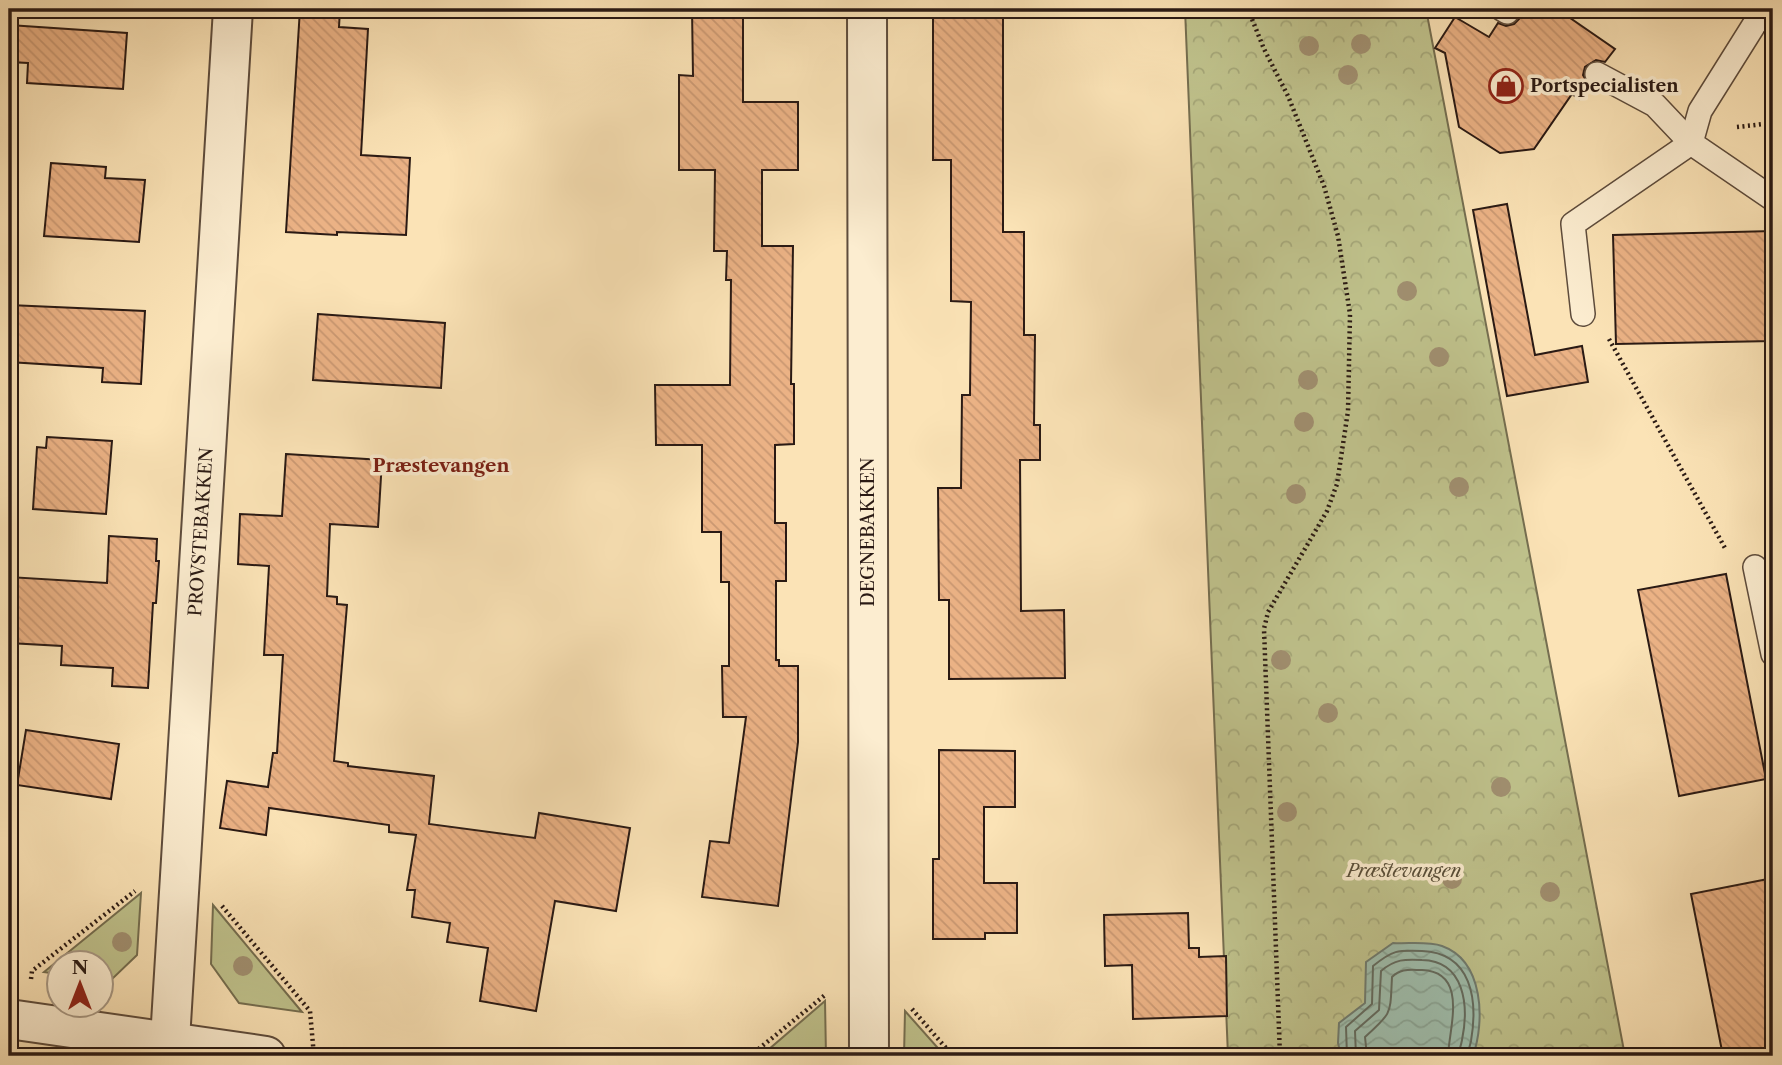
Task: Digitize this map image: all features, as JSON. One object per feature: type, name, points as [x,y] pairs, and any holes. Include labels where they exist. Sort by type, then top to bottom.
[{"type":"street","name":"PROVSTEBAKKEN","points":[[169,1049],[233,9]]},
{"type":"street","name":"DEGNEBAKKEN","points":[[867,9],[869,1056]]},
{"type":"street","points":[[1764,9],[1773,14]]},
{"type":"street","points":[[16,1020],[169,1049],[266,1056]]},
{"type":"lane","points":[[1583,314],[1573,224],[1691,143],[1700,111],[1764,9]]},
{"type":"lane","points":[[1597,74],[1655,105],[1691,143],[1773,199]]},
{"type":"lane","points":[[1755,568],[1773,653]]},
{"type":"path","points":[[1248,9],[1264,49],[1288,96],[1324,186],[1338,236],[1350,314],[1348,411],[1337,484],[1327,511],[1268,612],[1264,629],[1280,1056]]},
{"type":"path","points":[[1737,127],[1773,123]]},
{"type":"path","points":[[1583,314],[1611,341],[1733,563],[1755,568]]},
{"type":"path","points":[[16,1020],[32,971],[138,889],[214,897],[310,1011],[314,1056]]},
{"type":"path","points":[[750,1056],[826,994],[903,998],[953,1056]]},
{"type":"green space","name":"Præstevangen","points":[[1185,9],[1426,9],[1625,1056],[1228,1056]]},
{"type":"green space","points":[[141,893],[137,955],[116,975],[116,950],[71,950]]},
{"type":"green space","points":[[213,905],[302,1012],[239,1003],[211,964]]},
{"type":"green space","points":[[825,1001],[826,1056],[761,1056]]},
{"type":"green space","points":[[905,1011],[945,1056],[904,1056]]},
{"type":"water","points":[[1393,943],[1436,944],[1456,954],[1466,965],[1478,993],[1480,1010],[1473,1056],[1341,1056],[1338,1043],[1339,1023],[1365,1003],[1366,962]]},
{"type":"building","points":[[300,9],[340,9],[339,27],[368,29],[361,155],[410,158],[406,235],[286,232]]},
{"type":"building","points":[[692,9],[743,9],[743,102],[798,102],[798,170],[762,170],[762,246],[793,246],[791,384],[794,384],[794,444],[775,445],[775,523],[786,523],[786,581],[776,581],[776,660],[779,660],[779,666],[798,666],[798,742],[778,906],[702,897],[710,841],[729,843],[746,717],[723,717],[722,666],[729,666],[729,582],[721,582],[721,532],[702,532],[702,445],[656,445],[655,385],[730,385],[731,280],[726,280],[727,251],[714,251],[715,170],[679,170],[679,75],[693,76]]},
{"type":"building","points":[[933,9],[1003,9],[1003,232],[1024,232],[1024,335],[1035,335],[1034,425],[1040,425],[1040,460],[1020,460],[1021,611],[1064,610],[1065,678],[949,679],[949,600],[939,600],[938,488],[961,488],[962,395],[970,395],[971,302],[951,301],[951,160],[933,160]]},
{"type":"building","points":[[1520,9],[1557,9],[1615,49],[1605,62],[1596,60],[1585,67],[1583,75],[1589,85],[1579,99],[1572,94],[1534,149],[1500,153],[1459,127],[1445,53],[1435,48],[1455,17],[1489,37],[1498,23],[1506,26],[1514,24],[1519,19]]},
{"type":"building","points":[[9,25],[127,33],[123,89],[27,83],[28,63],[9,62]]},
{"type":"building","points":[[51,163],[106,167],[105,178],[145,180],[139,242],[44,236]]},
{"type":"building","points":[[1507,204],[1535,355],[1582,346],[1588,382],[1507,396],[1473,210]]},
{"type":"building","points":[[1773,231],[1773,341],[1616,344],[1613,235]]},
{"type":"building","points":[[9,305],[145,311],[141,384],[102,382],[103,368],[9,362]]},
{"type":"building","points":[[318,314],[445,323],[441,388],[313,380]]},
{"type":"building","points":[[47,437],[112,441],[106,514],[33,509],[37,447],[46,448]]},
{"type":"building","points":[[286,454],[382,460],[378,527],[330,524],[327,596],[337,597],[337,604],[347,605],[334,761],[348,763],[348,766],[434,776],[429,824],[535,838],[539,813],[630,828],[616,911],[555,901],[536,1011],[480,1001],[488,948],[447,942],[450,923],[412,917],[415,890],[407,890],[416,835],[389,832],[389,825],[269,808],[266,835],[220,828],[227,781],[268,787],[273,753],[277,753],[283,655],[264,655],[269,566],[238,564],[240,514],[282,516]]},
{"type":"building","points":[[109,536],[157,539],[156,561],[159,561],[156,603],[153,603],[148,688],[112,686],[113,668],[61,665],[62,646],[9,643],[9,577],[107,583]]},
{"type":"building","points":[[1726,574],[1766,779],[1679,796],[1638,590]]},
{"type":"building","points":[[26,730],[119,744],[111,799],[17,785]]},
{"type":"building","points":[[939,750],[1015,751],[1015,807],[984,807],[984,883],[1017,883],[1017,933],[985,933],[985,939],[933,939],[933,859],[939,859]]},
{"type":"building","points":[[1773,878],[1773,1056],[1723,1056],[1691,894]]},
{"type":"building","points":[[1188,913],[1189,948],[1199,948],[1199,957],[1226,956],[1227,1016],[1133,1019],[1132,965],[1105,966],[1104,915]]},
{"type":"place","name":"Portspecialisten","points":[[1506,86]]},
{"type":"district","name":"Præstevangen","points":[[441,465]]}]
